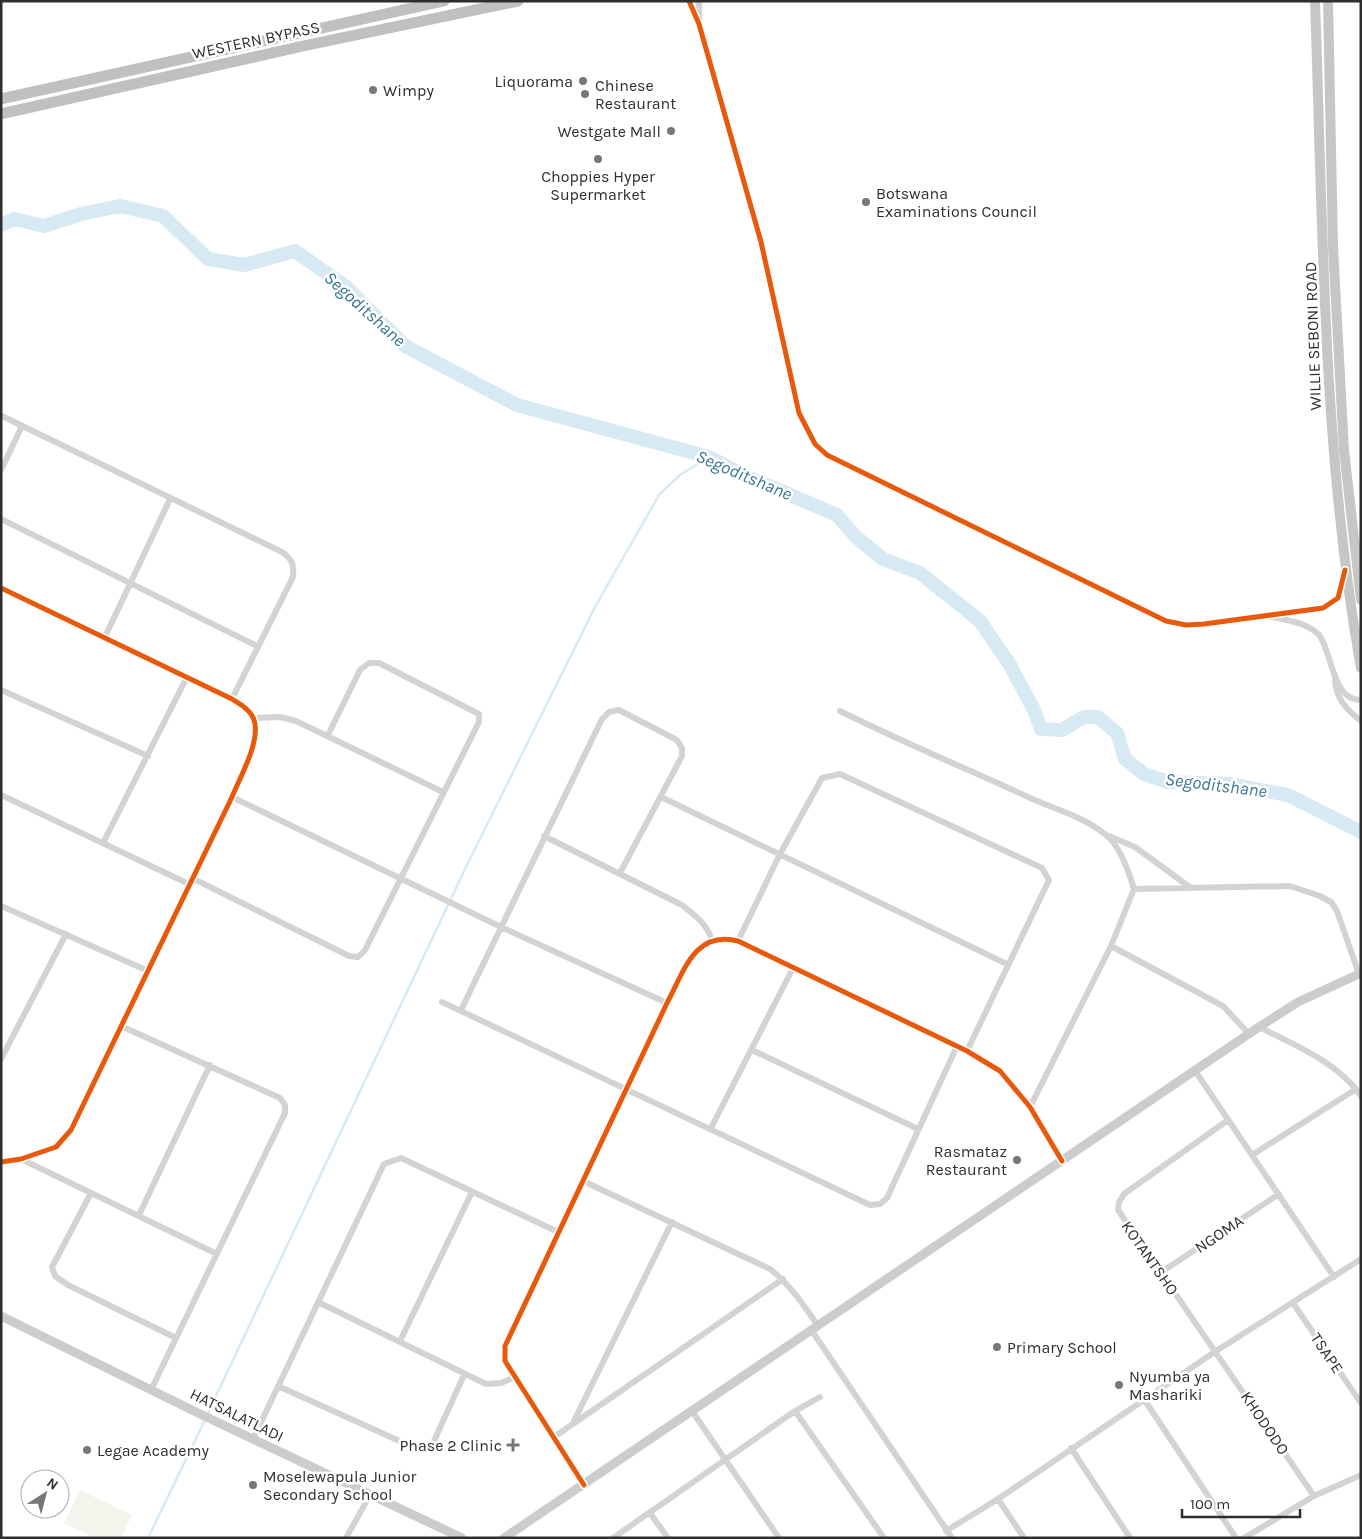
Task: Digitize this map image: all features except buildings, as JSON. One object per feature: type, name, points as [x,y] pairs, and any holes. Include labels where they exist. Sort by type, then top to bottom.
[{"type":"highway","name":"WESTERN BYPASS","points":[[1,99],[444,1]]},
{"type":"highway","name":"WESTERN BYPASS","points":[[1,114],[303,46],[518,1]]},
{"type":"main road","name":"WILLIE SEBONI ROAD","points":[[1315,1],[1332,445],[1345,570],[1361,668]]},
{"type":"main road","name":"WILLIE SEBONI ROAD","points":[[1328,1],[1333,247],[1342,421],[1361,600]]},
{"type":"street","points":[[688,1],[699,24],[761,242],[799,413],[815,444],[840,463],[1166,621],[1186,625],[1323,608],[1334,603],[1342,591],[1345,570]]},
{"type":"street","points":[[699,1],[699,24]]},
{"type":"street","points":[[2,416],[284,553],[292,559],[294,567],[293,577],[232,699]]},
{"type":"street","points":[[1,470],[22,426]]},
{"type":"street","points":[[105,637],[170,499]]},
{"type":"street","points":[[1,519],[257,646]]},
{"type":"street","points":[[1,588],[232,699],[246,708],[254,718],[255,742],[232,797],[146,970],[122,1026],[72,1130],[56,1147],[21,1159],[1,1162]]},
{"type":"street","points":[[1266,616],[1299,623],[1319,636],[1335,679],[1336,690],[1343,704],[1361,721]]},
{"type":"street","points":[[1,795],[103,843],[191,881],[349,956],[358,957],[365,950],[479,722],[479,714],[379,662],[369,663],[360,670],[328,735]]},
{"type":"street","points":[[103,843],[187,677]]},
{"type":"street","points":[[1335,679],[1350,698],[1361,700]]},
{"type":"street","points":[[1,690],[148,756]]},
{"type":"street","points":[[461,1010],[602,719],[610,712],[619,710],[677,740],[682,748],[682,756],[620,873]]},
{"type":"street","points":[[840,711],[895,738],[1078,817],[1108,836],[1135,847],[1191,888]]},
{"type":"street","points":[[254,718],[280,717],[296,720],[443,792]]},
{"type":"street","points":[[738,941],[780,854],[822,778],[840,774],[1042,868],[1048,880],[967,1051]]},
{"type":"street","points":[[232,797],[501,927],[667,1003]]},
{"type":"street","points":[[661,797],[1009,965]]},
{"type":"street","points":[[544,836],[682,905],[700,918],[712,940]]},
{"type":"street","points":[[1030,1107],[1111,946],[1134,889],[1117,849],[1108,836]]},
{"type":"street","points":[[504,1538],[1196,1072],[1259,1027],[1298,1002],[1360,974],[1340,915],[1331,902],[1320,896],[1290,886],[1134,889]]},
{"type":"street","points":[[1,906],[146,970]]},
{"type":"street","points":[[1,1059],[66,934]]},
{"type":"street","points":[[584,1485],[505,1361],[505,1346],[667,1003],[692,956],[699,948],[712,940],[726,938],[738,941],[967,1051],[1000,1071],[1030,1107],[1062,1161]]},
{"type":"street","points":[[1111,946],[1223,1006],[1249,1034]]},
{"type":"street","points":[[711,1128],[794,968]]},
{"type":"street","points":[[442,1002],[870,1205],[880,1204],[887,1198],[957,1046]]},
{"type":"street","points":[[122,1026],[280,1098],[285,1105],[285,1113],[151,1390]]},
{"type":"street","points":[[1259,1027],[1321,1060],[1356,1089],[1361,1096]]},
{"type":"street","points":[[752,1050],[918,1129]]},
{"type":"street","points":[[139,1215],[210,1066]]},
{"type":"street","points":[[1196,1072],[1334,1277]]},
{"type":"street","points":[[1252,1155],[1356,1089]]},
{"type":"street","name":"KOTANTSHO","points":[[1216,1351],[1118,1210],[1119,1202],[1124,1194],[1228,1120]]},
{"type":"street","points":[[253,1439],[384,1164],[401,1158],[558,1232]]},
{"type":"street","points":[[21,1159],[217,1254]]},
{"type":"street","points":[[583,1181],[770,1269],[783,1280],[952,1538]]},
{"type":"street","points":[[400,1341],[472,1192]]},
{"type":"street","points":[[91,1193],[52,1266],[55,1276],[68,1285],[176,1338]]},
{"type":"street","name":"NGOMA","points":[[1160,1273],[1278,1194]]},
{"type":"street","points":[[574,1422],[672,1222]]},
{"type":"street","points":[[946,1531],[998,1499],[1216,1351],[1361,1259]]},
{"type":"street","points":[[554,1437],[783,1280]]},
{"type":"street","points":[[318,1302],[400,1341],[464,1375],[486,1384],[501,1383],[516,1377]]},
{"type":"street","name":"TSAPE","points":[[1294,1303],[1361,1403]]},
{"type":"street","name":"HATSALATLADI","points":[[1,1316],[198,1413],[462,1538]]},
{"type":"street","name":"KHODODO","points":[[1216,1351],[1314,1496]]},
{"type":"street","points":[[278,1386],[415,1448],[426,1449],[434,1441],[464,1375]]},
{"type":"street","points":[[613,1538],[795,1411],[820,1397]]},
{"type":"street","points":[[1144,1399],[1236,1538]]},
{"type":"street","points":[[692,1411],[779,1538]]},
{"type":"street","points":[[795,1411],[884,1538]]},
{"type":"street","points":[[1071,1448],[1130,1538]]},
{"type":"street","points":[[1244,1538],[1314,1496],[1361,1475]]},
{"type":"street","points":[[346,1538],[370,1495]]},
{"type":"street","points":[[998,1499],[1024,1538]]},
{"type":"street","points":[[650,1512],[668,1538]]},
{"type":"shaded area","points":[[80,1490],[132,1515],[121,1538],[95,1538],[64,1523],[66,1519],[70,1519],[70,1511]]},
{"type":"waterway","name":"Segoditshane","points":[[1,225],[14,219],[44,226],[81,214],[120,206],[163,216],[208,259],[244,265],[295,251],[345,286],[405,346],[517,405],[709,457],[741,474],[837,515],[856,537],[883,559],[920,573],[980,621],[1010,665],[1034,710],[1041,729],[1062,730],[1084,717],[1098,717],[1117,733],[1125,759],[1144,774],[1168,782],[1229,784],[1288,795],[1361,832]]},
{"type":"waterway","points":[[207,1415],[465,869],[596,605],[659,495],[680,475],[709,457]]},
{"type":"waterway","points":[[148,1538],[205,1420]]},
{"type":"cycle path","points":[[689,1],[699,24],[761,242],[799,413],[815,444],[827,455],[1166,621],[1186,625],[1204,624],[1323,608],[1338,598],[1345,570]]},
{"type":"cycle path","points":[[1,588],[232,699],[250,713],[254,720],[255,729],[255,738],[249,759],[232,797],[71,1130],[56,1147],[21,1159],[1,1162]]},
{"type":"cycle path","points":[[584,1485],[505,1361],[505,1346],[667,1003],[685,967],[692,956],[701,948],[711,942],[723,939],[738,941],[967,1051],[1000,1071],[1030,1107],[1062,1161]]},
{"type":"place","name":"Liquorama","points":[[583,81]]},
{"type":"place","name":"Wimpy","points":[[373,90]]},
{"type":"place","name":"Chinese Restaurant","points":[[585,94]]},
{"type":"place","name":"Westgate Mall","points":[[671,131]]},
{"type":"place","name":"Choppies Hyper Supermarket","points":[[598,159]]},
{"type":"place","name":"Botswana Examinations Council","points":[[866,202]]},
{"type":"place","name":"Rasmataz Restaurant","points":[[1017,1160]]},
{"type":"place","name":"Primary School","points":[[997,1347]]},
{"type":"place","name":"Nyumba ya Mashariki","points":[[1119,1385]]},
{"type":"place","name":"Phase 2 Clinic","points":[[513,1445]]},
{"type":"place","name":"Legae Academy","points":[[87,1450]]},
{"type":"place","name":"Moselewapula Junior Secondary School","points":[[253,1485]]}]
